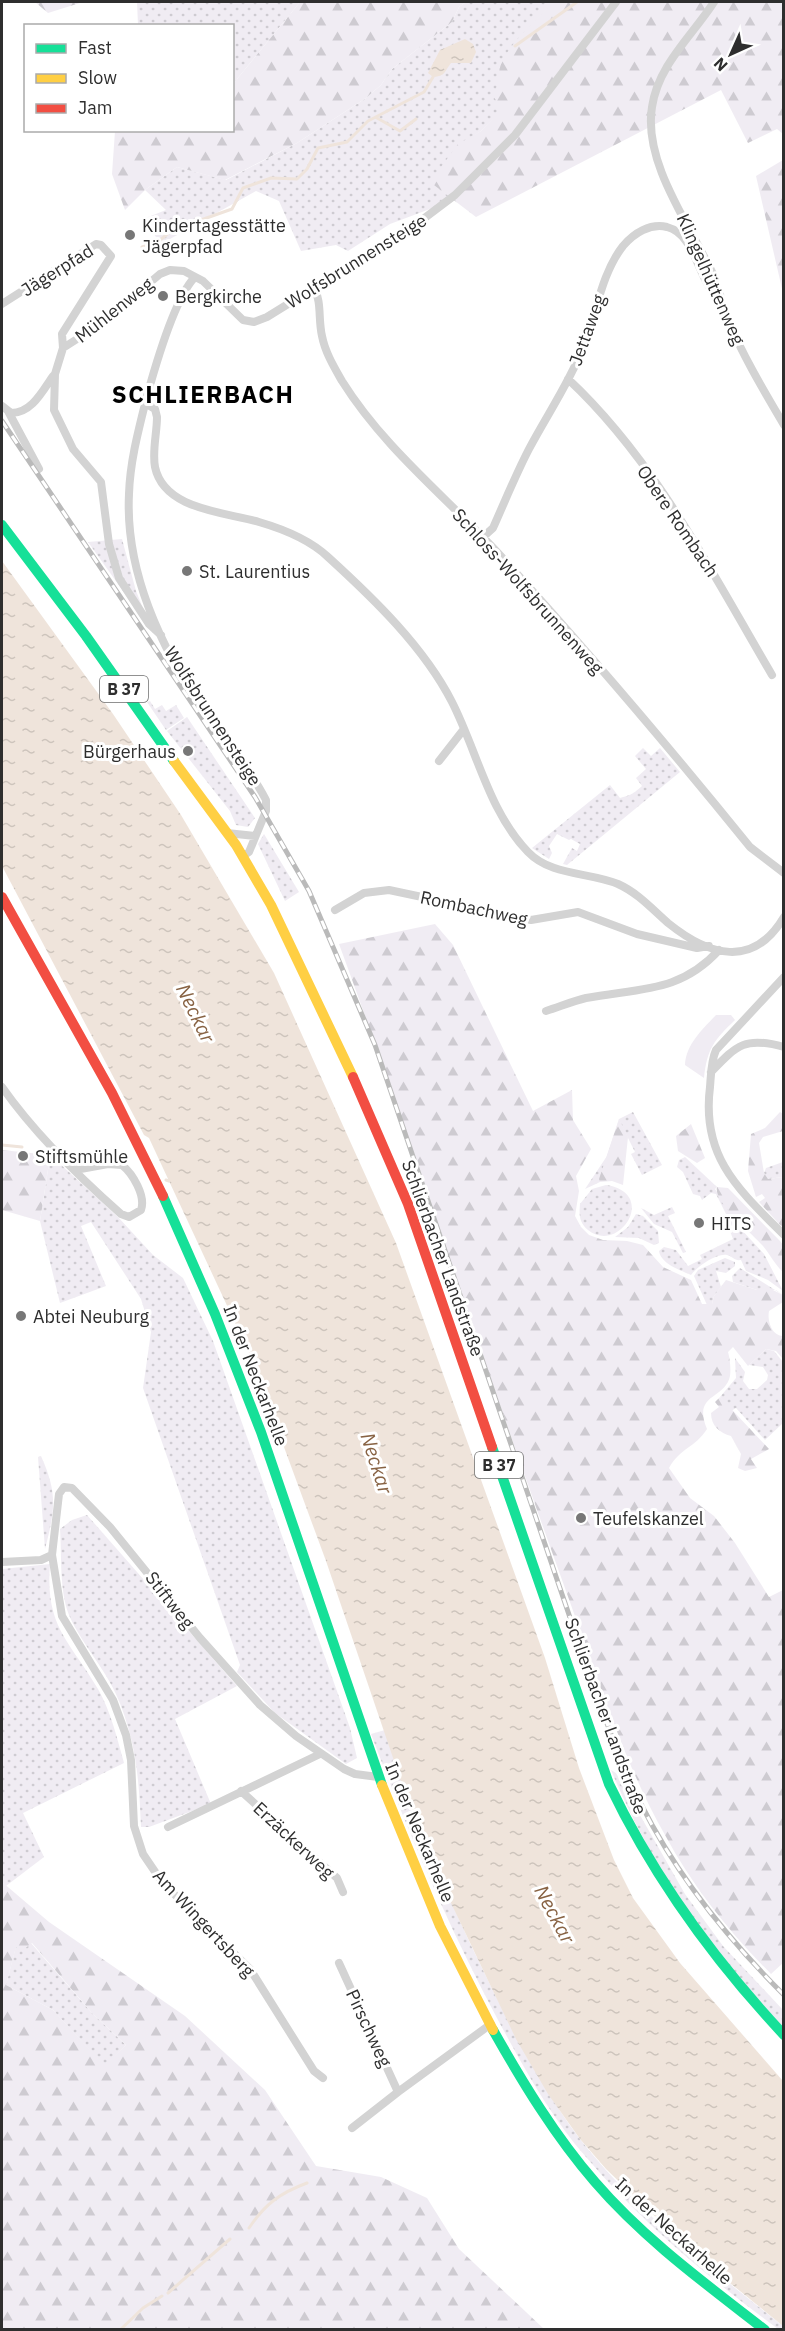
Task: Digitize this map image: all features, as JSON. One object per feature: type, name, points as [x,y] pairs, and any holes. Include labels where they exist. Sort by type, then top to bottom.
[{"type":"main road","name":"Schlierbacher Landstraße","points":[[2,525],[86,636],[227,833],[271,905],[333,1033],[408,1204],[607,1778],[629,1827],[668,1894],[699,1937],[783,2035]]},
{"type":"main road","name":"In der Neckarhelle","points":[[2,897],[124,1115],[191,1257],[223,1334],[292,1516],[378,1777],[429,1897],[491,2024],[543,2111],[575,2158],[605,2193],[668,2252],[765,2330]]},
{"type":"street","name":"Wolfsbrunnensteige","points":[[243,856],[249,852],[266,811],[266,800],[187,683],[161,635],[139,580],[129,523],[132,463],[154,371],[179,306],[194,278],[206,283],[238,317],[248,321],[267,317],[414,226],[462,188],[515,135],[616,2]]},
{"type":"street","name":"Klingelhüttenweg","points":[[714,2],[664,72],[653,101],[650,124],[653,146],[660,166],[712,272],[734,333],[783,425]]},
{"type":"street","name":"Jettaweg","points":[[483,537],[493,528],[529,450],[568,379],[616,257],[638,232],[658,226],[676,232],[686,242],[712,291],[720,299]]},
{"type":"street","name":"Jägerpfad","points":[[2,304],[96,244],[101,245],[111,256],[62,334],[63,348]]},
{"type":"street","name":"Mühlenweg","points":[[161,635],[149,624],[119,578],[109,544],[101,482],[66,437],[54,410],[54,375],[63,348],[102,323],[159,274],[180,270],[194,278]]},
{"type":"street","name":"Schloss-Wolfsbrunnenweg","points":[[314,287],[319,298],[320,325],[326,352],[342,381],[410,466],[483,537],[540,599],[750,847],[783,873]]},
{"type":"street","points":[[5,409],[17,413],[28,406],[54,375]]},
{"type":"street","name":"Obere Rombach","points":[[568,379],[609,423],[659,488],[723,589],[772,675]]},
{"type":"street","points":[[146,403],[155,409],[157,417],[155,467],[159,477],[171,492],[193,505],[259,522],[309,543],[329,558],[383,612],[437,675],[508,827],[530,854],[557,868],[620,885],[679,931],[709,946]]},
{"type":"street","points":[[5,409],[39,469]]},
{"type":"street","points":[[439,761],[464,729]]},
{"type":"street","points":[[227,833],[255,836]]},
{"type":"street","name":"Rombachweg","points":[[335,910],[364,893],[388,890],[531,920],[578,912],[637,934],[697,948],[709,946],[734,953],[758,947],[768,939],[783,918]]},
{"type":"street","points":[[546,1011],[583,999],[679,981],[696,971],[718,950]]},
{"type":"street","points":[[783,977],[758,1008],[714,1055],[709,1114],[718,1154],[743,1196],[783,1235]]},
{"type":"street","points":[[711,1072],[729,1053],[748,1042],[761,1041],[783,1047]]},
{"type":"street","points":[[2,1087],[32,1126],[75,1170],[121,1214],[134,1216],[143,1207],[141,1195],[125,1167],[108,1164],[75,1170]]},
{"type":"street","name":"Stiftweg","points":[[52,1555],[57,1498],[62,1488],[70,1487],[79,1493],[110,1527],[255,1700],[283,1726],[320,1754],[355,1774],[378,1777]]},
{"type":"street","points":[[2,1562],[41,1560],[52,1555]]},
{"type":"street","name":"Am Wingertsberg","points":[[52,1555],[64,1622],[113,1700],[126,1735],[131,1760],[134,1827],[143,1854],[162,1882],[250,1970],[314,2071],[323,2078]]},
{"type":"street","name":"Erzäckerweg","points":[[168,1827],[320,1754]]},
{"type":"street","name":"Erzäckerweg","points":[[241,1791],[336,1878],[343,1893]]},
{"type":"street","name":"Pirschweg","points":[[339,1963],[398,2092]]},
{"type":"street","name":"Pirschweg","points":[[352,2128],[491,2024]]},
{"type":"green space","points":[[35,2],[83,2],[48,13]]},
{"type":"green space","points":[[137,2],[300,2],[234,83],[234,24],[138,24]]},
{"type":"green space","points":[[300,2],[466,2],[459,7],[452,22],[392,69],[381,85],[366,98],[297,143],[225,180],[177,167],[145,190],[125,210],[112,174],[115,132],[234,132],[234,83]]},
{"type":"green space","points":[[466,2],[554,2],[519,38],[504,62],[498,92],[500,112],[481,131],[460,145],[431,182],[454,200],[390,224],[348,251],[336,245],[301,251],[279,201],[256,191],[161,244],[143,219],[166,210],[145,190],[177,167],[226,180],[297,143],[366,98],[381,85],[392,69],[452,22],[459,7]]},
{"type":"green space","points":[[553,2],[783,2],[783,134],[777,129],[748,143],[721,90],[476,217],[430,182],[458,144],[481,131],[499,112],[495,107],[498,103],[493,96],[502,61],[515,42]]},
{"type":"green space","points":[[783,160],[783,293],[756,176]]},
{"type":"green space","points":[[122,539],[136,591],[153,633],[88,542]]},
{"type":"green space","points":[[150,701],[155,709],[162,705],[166,711],[176,705],[184,718],[166,730],[147,702]]},
{"type":"green space","points":[[187,717],[255,818],[248,827],[236,825],[230,811],[167,731]]},
{"type":"green space","points":[[643,748],[651,756],[660,748],[680,772],[567,865],[563,864],[572,848],[577,851],[580,844],[571,839],[557,834],[549,846],[552,853],[549,859],[532,848],[610,785],[620,798],[633,793],[642,786],[636,778],[646,769],[635,756]]},
{"type":"green space","points":[[264,834],[299,892],[285,901],[258,844]]},
{"type":"green space","points":[[435,924],[453,945],[533,1111],[572,1090],[573,1120],[591,1149],[576,1176],[579,1191],[575,1216],[581,1227],[589,1235],[603,1240],[627,1241],[643,1245],[663,1267],[691,1280],[702,1304],[712,1304],[714,1296],[726,1280],[757,1290],[765,1286],[783,1295],[783,1302],[769,1311],[769,1315],[773,1331],[783,1336],[783,1359],[776,1351],[766,1349],[748,1366],[733,1347],[728,1352],[730,1376],[727,1384],[706,1403],[704,1409],[703,1417],[707,1429],[698,1440],[678,1456],[669,1468],[690,1498],[714,1516],[735,1543],[769,1597],[783,1590],[784,1962],[771,1974],[727,1926],[700,1891],[676,1854],[643,1794],[600,1686],[339,944]]},
{"type":"green space","points":[[716,1015],[731,1015],[735,1020],[713,1046],[707,1060],[704,1078],[685,1065],[686,1057],[696,1037]]},
{"type":"green space","points":[[633,1112],[662,1165],[642,1175],[631,1154],[635,1152],[619,1120],[600,1182],[585,1189],[607,1156],[619,1119]]},
{"type":"green space","points":[[780,1112],[783,1114],[783,1131],[763,1137],[759,1143],[764,1173],[768,1179],[783,1177],[783,1228],[759,1202],[765,1198],[762,1194],[756,1197],[748,1171],[751,1134],[765,1128]]},
{"type":"green space","points":[[619,1119],[628,1137],[623,1185],[612,1181],[600,1182],[599,1179]]},
{"type":"green space","points":[[691,1124],[705,1158],[697,1163],[678,1151],[676,1136]]},
{"type":"green space","points":[[2,1150],[40,1154],[49,1163],[40,1221],[2,1210]]},
{"type":"green space","points":[[685,1157],[717,1187],[715,1189],[739,1224],[732,1226],[716,1194],[711,1193],[702,1200],[700,1196],[693,1194],[683,1172],[677,1167],[679,1160]]},
{"type":"green space","points":[[57,1161],[118,1217],[153,1255],[183,1278],[213,1341],[350,1728],[357,1758],[346,1764],[275,1713],[237,1672],[240,1665],[143,1388],[151,1332],[141,1299],[91,1222],[81,1226],[106,1286],[60,1303],[40,1221],[49,1163]]},
{"type":"green space","points":[[783,1162],[783,1177],[768,1179],[764,1173],[766,1168]]},
{"type":"green space","points":[[606,1185],[622,1190],[630,1199],[632,1209],[621,1229],[611,1235],[600,1236],[588,1230],[581,1221],[580,1204],[592,1189]]},
{"type":"green space","points":[[717,1187],[728,1188],[780,1241],[783,1245],[783,1272],[763,1246],[727,1209],[717,1193]]},
{"type":"green space","points":[[672,1207],[675,1213],[668,1216],[686,1252],[683,1253],[672,1232],[654,1224],[641,1208],[654,1215]]},
{"type":"green space","points":[[636,1214],[643,1216],[658,1231],[659,1243],[654,1245],[639,1238],[615,1237],[628,1227]]},
{"type":"green space","points":[[740,1228],[764,1254],[783,1291],[768,1280],[746,1271],[741,1260],[727,1255],[712,1258],[691,1275],[667,1263],[660,1256],[659,1251],[664,1247],[676,1250],[688,1266],[702,1259],[700,1255],[733,1239],[730,1231]]},
{"type":"green space","points":[[725,1258],[735,1262],[735,1266],[726,1273],[716,1271],[721,1287],[714,1296],[712,1304],[707,1305],[694,1276],[698,1270]]},
{"type":"green space","points":[[740,1268],[775,1290],[757,1290],[733,1282],[732,1276]]},
{"type":"green space","points":[[766,1349],[774,1351],[783,1362],[783,1423],[765,1440],[736,1408],[731,1411],[720,1397],[736,1378],[735,1358],[745,1372],[743,1381],[749,1389],[757,1389],[767,1380],[768,1375],[763,1367],[749,1365]]},
{"type":"green space","points":[[720,1397],[769,1449],[751,1459],[757,1468],[745,1471],[738,1468],[741,1454],[731,1436],[723,1433],[714,1425],[711,1413],[719,1407],[715,1402]]},
{"type":"green space","points":[[41,1456],[50,1481],[53,1502],[45,1549],[38,1457]]},
{"type":"green space","points":[[87,1515],[237,1686],[175,1719],[211,1804],[149,1827],[141,1827],[136,1766],[131,1737],[121,1706],[110,1682],[75,1627],[66,1605],[60,1529],[72,1520]]},
{"type":"green space","points":[[50,1564],[49,1585],[55,1618],[61,1632],[103,1698],[124,1763],[23,1813],[44,1857],[6,1886],[2,1882],[2,1569]]},
{"type":"green space","points":[[385,1730],[418,1821],[469,1941],[527,2056],[565,2119],[625,2191],[702,2261],[783,2326],[783,2329],[778,2329],[727,2290],[653,2227],[586,2157],[549,2108],[498,2020],[430,1879],[371,1734]]},
{"type":"green space","points":[[611,1770],[616,1773],[685,1894],[723,1946],[783,2010],[783,2027],[731,1967],[685,1906],[645,1842]]},
{"type":"green space","points":[[2,1882],[49,1922],[185,2016],[265,2090],[316,2166],[381,2177],[427,2198],[459,2249],[544,2329],[2,2329]],"holes":[[[32,1943],[92,2013],[126,2045],[105,2066],[53,2010],[6,1985],[16,1947],[23,1950]]]},
{"type":"green space","points":[[31,1943],[92,2013],[126,2045],[105,2067],[53,2010],[6,1985],[16,1946]]},
{"type":"water","points":[[465,39],[473,44],[476,52],[471,63],[451,63],[440,76],[433,77],[428,73],[440,50]]},
{"type":"water","name":"Neckar","points":[[2,561],[113,714],[181,815],[274,973],[396,1243],[545,1658],[579,1768],[614,1860],[633,1898],[680,1963],[783,2081],[783,2326],[693,2253],[606,2169],[580,2139],[548,2094],[516,2039],[452,1905],[406,1796],[326,1561],[250,1355],[149,1138],[144,1135],[2,866]]},
{"type":"waterway","points":[[515,46],[577,2]]},
{"type":"waterway","name":"SCHLIERBACH","points":[[142,247],[159,241],[178,225],[184,226],[232,209],[243,188],[271,178],[297,179],[307,169],[318,148],[347,142],[368,121],[424,92],[433,77]]},
{"type":"waterway","points":[[377,118],[400,131],[416,119]]},
{"type":"waterway","points":[[2,1145],[22,1147]]},
{"type":"waterway","points":[[249,2228],[274,2200],[307,2183]]},
{"type":"waterway","points":[[168,2293],[230,2239]]},
{"type":"waterway","points":[[120,2330],[143,2308],[162,2296]]},
{"type":"railway","points":[[2,421],[255,797],[309,891],[375,1045],[596,1694],[628,1777],[655,1831],[687,1881],[743,1952],[784,1995]]},
{"type":"traffic: fast","points":[[2,525],[86,636],[174,761]]},
{"type":"traffic: fast","points":[[163,1196],[215,1314],[261,1432],[382,1785]]},
{"type":"traffic: fast","points":[[492,1447],[609,1784],[665,1885],[709,1947],[784,2035]]},
{"type":"traffic: fast","points":[[493,2030],[540,2109],[566,2146],[614,2203],[655,2242],[765,2330]]},
{"type":"traffic: slow","points":[[174,761],[236,845],[271,905],[353,1077]]},
{"type":"traffic: slow","points":[[382,1785],[440,1926],[493,2030]]},
{"type":"traffic: jam","points":[[2,897],[112,1093],[163,1196]]},
{"type":"traffic: jam","points":[[353,1077],[408,1204],[492,1447]]},
{"type":"place","name":"Kindertagesstätte Jägerpfad","points":[[130,235]]},
{"type":"place","name":"Bergkirche","points":[[163,296]]},
{"type":"place","name":"St. Laurentius","points":[[187,571]]},
{"type":"place","name":"Bürgerhaus","points":[[188,751]]},
{"type":"place","name":"Stiftsmühle","points":[[23,1156]]},
{"type":"place","name":"HITS","points":[[699,1223]]},
{"type":"place","name":"Abtei Neuburg","points":[[21,1316]]},
{"type":"place","name":"Teufelskanzel","points":[[581,1518]]},
{"type":"district","name":"SCHLIERBACH","points":[[203,394]]}]
